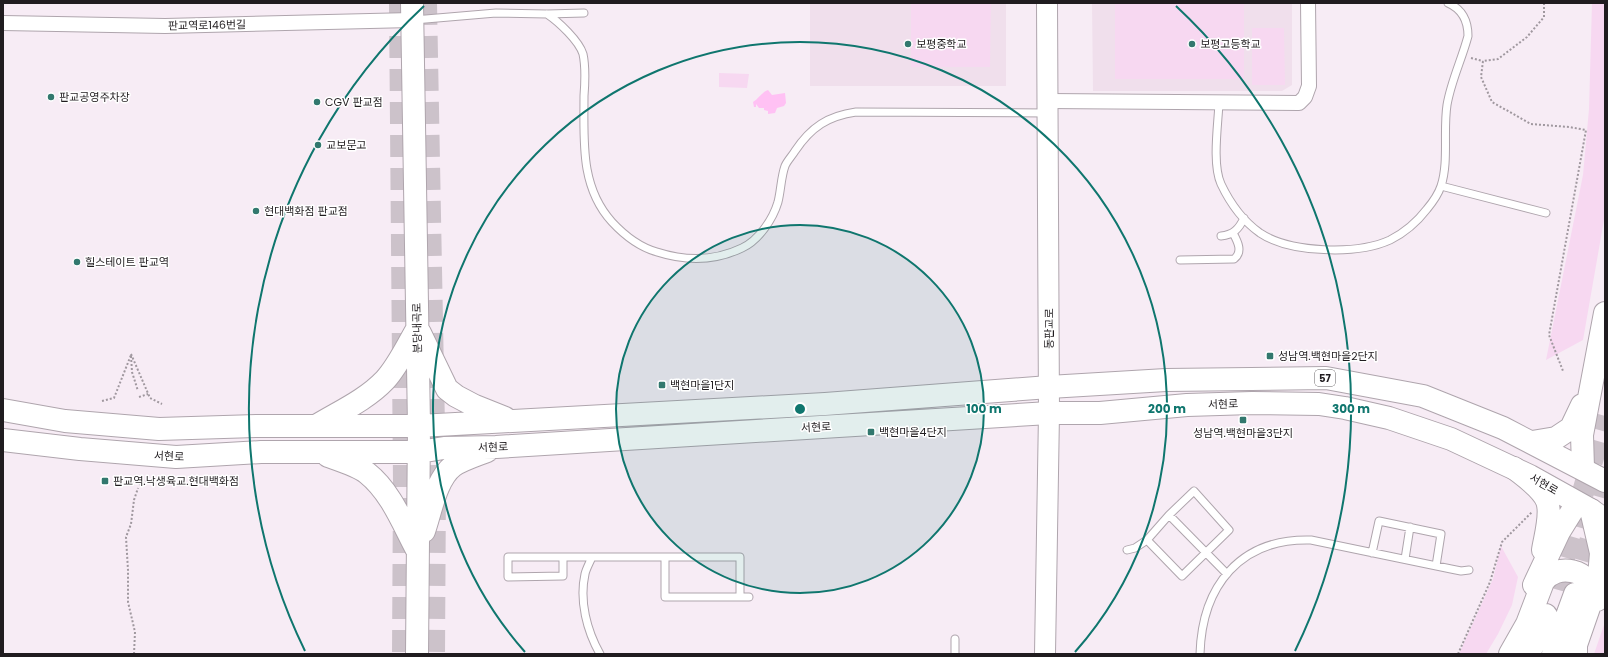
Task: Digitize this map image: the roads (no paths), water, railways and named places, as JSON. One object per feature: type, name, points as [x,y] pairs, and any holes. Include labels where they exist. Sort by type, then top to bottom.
[{"type":"main road","name":"동판교로","points":[[1045,654],[1049,414],[1047,3]]},
{"type":"main road","name":"분당내곡로","points":[[412,12],[419,426],[417,654]]},
{"type":"main road","points":[[1579,654],[1601,592],[1601,553],[1596,495],[1583,468],[1582,435],[1605,313]]},
{"type":"main road","points":[[418,329],[447,389],[456,396],[475,406],[512,421]]},
{"type":"main road","points":[[316,426],[362,399],[385,380],[393,371],[418,329]]},
{"type":"main road","name":"서현로","points":[[3,410],[66,421],[159,429],[419,426],[825,404],[1049,387],[1166,380],[1326,378],[1423,396],[1503,428],[1583,468]]},
{"type":"main road","points":[[1532,442],[1556,438],[1571,428],[1589,392]]},
{"type":"main road","name":"서현로","points":[[3,440],[80,449],[176,457],[261,452],[419,452],[444,448],[496,447],[1049,414],[1100,413],[1186,405],[1252,403],[1319,404],[1364,412],[1408,423],[1451,439],[1514,468],[1596,495]]},
{"type":"main road","points":[[418,551],[439,483],[445,474],[453,466],[496,447]]},
{"type":"main road","points":[[319,452],[366,472],[378,483],[385,492],[418,551]]},
{"type":"main road","points":[[1514,468],[1539,489],[1547,500],[1556,586],[1529,654]]},
{"type":"main road","points":[[1553,654],[1559,532],[1596,495]]},
{"type":"main road","points":[[1510,654],[1527,624],[1543,582],[1547,576],[1563,570],[1569,570],[1583,576],[1590,584],[1593,591],[1593,596],[1576,645],[1576,654]]},
{"type":"main road","points":[[1501,654],[1556,586]]},
{"type":"street","points":[[1048,107],[1219,103],[1299,103],[1305,97],[1309,86],[1308,3]]},
{"type":"street","name":"판교역로146번길","points":[[3,23],[165,26],[412,12]]},
{"type":"lane","points":[[1219,103],[1217,162],[1220,182],[1236,209],[1261,233],[1274,240],[1291,245],[1326,250],[1367,246],[1389,240],[1416,222],[1435,198],[1441,186],[1444,172],[1447,104],[1468,36],[1468,27],[1459,9],[1448,3]]},
{"type":"lane","points":[[412,12],[547,14],[584,13]]},
{"type":"lane","points":[[547,14],[558,22],[570,35],[582,53],[585,69],[584,143],[587,170],[593,193],[602,211],[632,241],[653,251],[672,257],[698,259],[720,256],[743,248],[758,235],[771,220],[778,202],[786,165],[798,147],[814,129],[824,122],[840,115],[856,112],[1048,107]]},
{"type":"lane","points":[[1441,186],[1546,214]]},
{"type":"lane","points":[[1221,236],[1233,234],[1241,226],[1244,218]]},
{"type":"lane","points":[[1180,260],[1234,259],[1238,256],[1239,245],[1233,234]]},
{"type":"lane","points":[[1127,550],[1135,548],[1147,540],[1169,515],[1194,491],[1229,530],[1182,576],[1147,540]]},
{"type":"lane","points":[[1169,515],[1226,574]]},
{"type":"lane","points":[[1372,553],[1379,520],[1441,534],[1436,566]]},
{"type":"lane","points":[[1405,559],[1410,527]]},
{"type":"lane","points":[[1200,654],[1202,627],[1207,607],[1215,590],[1226,574],[1249,555],[1278,543],[1293,540],[1311,540],[1461,571],[1469,570]]},
{"type":"lane","points":[[563,557],[563,576],[508,577],[508,557],[563,557],[592,557],[664,558],[740,557],[740,597]]},
{"type":"lane","points":[[592,557],[585,574],[583,592],[584,610],[588,628],[600,654]]},
{"type":"lane","points":[[664,558],[665,597],[749,597]]},
{"type":"lane","points":[[955,639],[955,654]]},
{"type":"tunnel","points":[[400,3],[404,483],[403,654]]},
{"type":"tunnel","points":[[426,3],[435,481],[434,654]]},
{"type":"tunnel","points":[[1555,589],[1605,416]]},
{"type":"tunnel","points":[[1575,593],[1605,491]]},
{"type":"place","name":"보평중학교","points":[[908,44]]},
{"type":"place","name":"보평고등학교","points":[[1192,44]]},
{"type":"place","name":"판교공영주차장","points":[[51,97]]},
{"type":"place","name":"CGV 판교점","points":[[317,102]]},
{"type":"place","name":"교보문고","points":[[318,145]]},
{"type":"place","name":"현대백화점 판교점","points":[[256,211]]},
{"type":"place","name":"힐스테이트 판교역","points":[[77,262]]},
{"type":"place","name":"성남역.백현마을2단지","points":[[1270,356]]},
{"type":"place","name":"백현마을1단지","points":[[662,385]]},
{"type":"place","name":"성남역.백현마을3단지","points":[[1243,420]]},
{"type":"place","name":"백현마을4단지","points":[[871,432]]},
{"type":"place","name":"판교역.낙생육교.현대백화점","points":[[105,481]]}]
